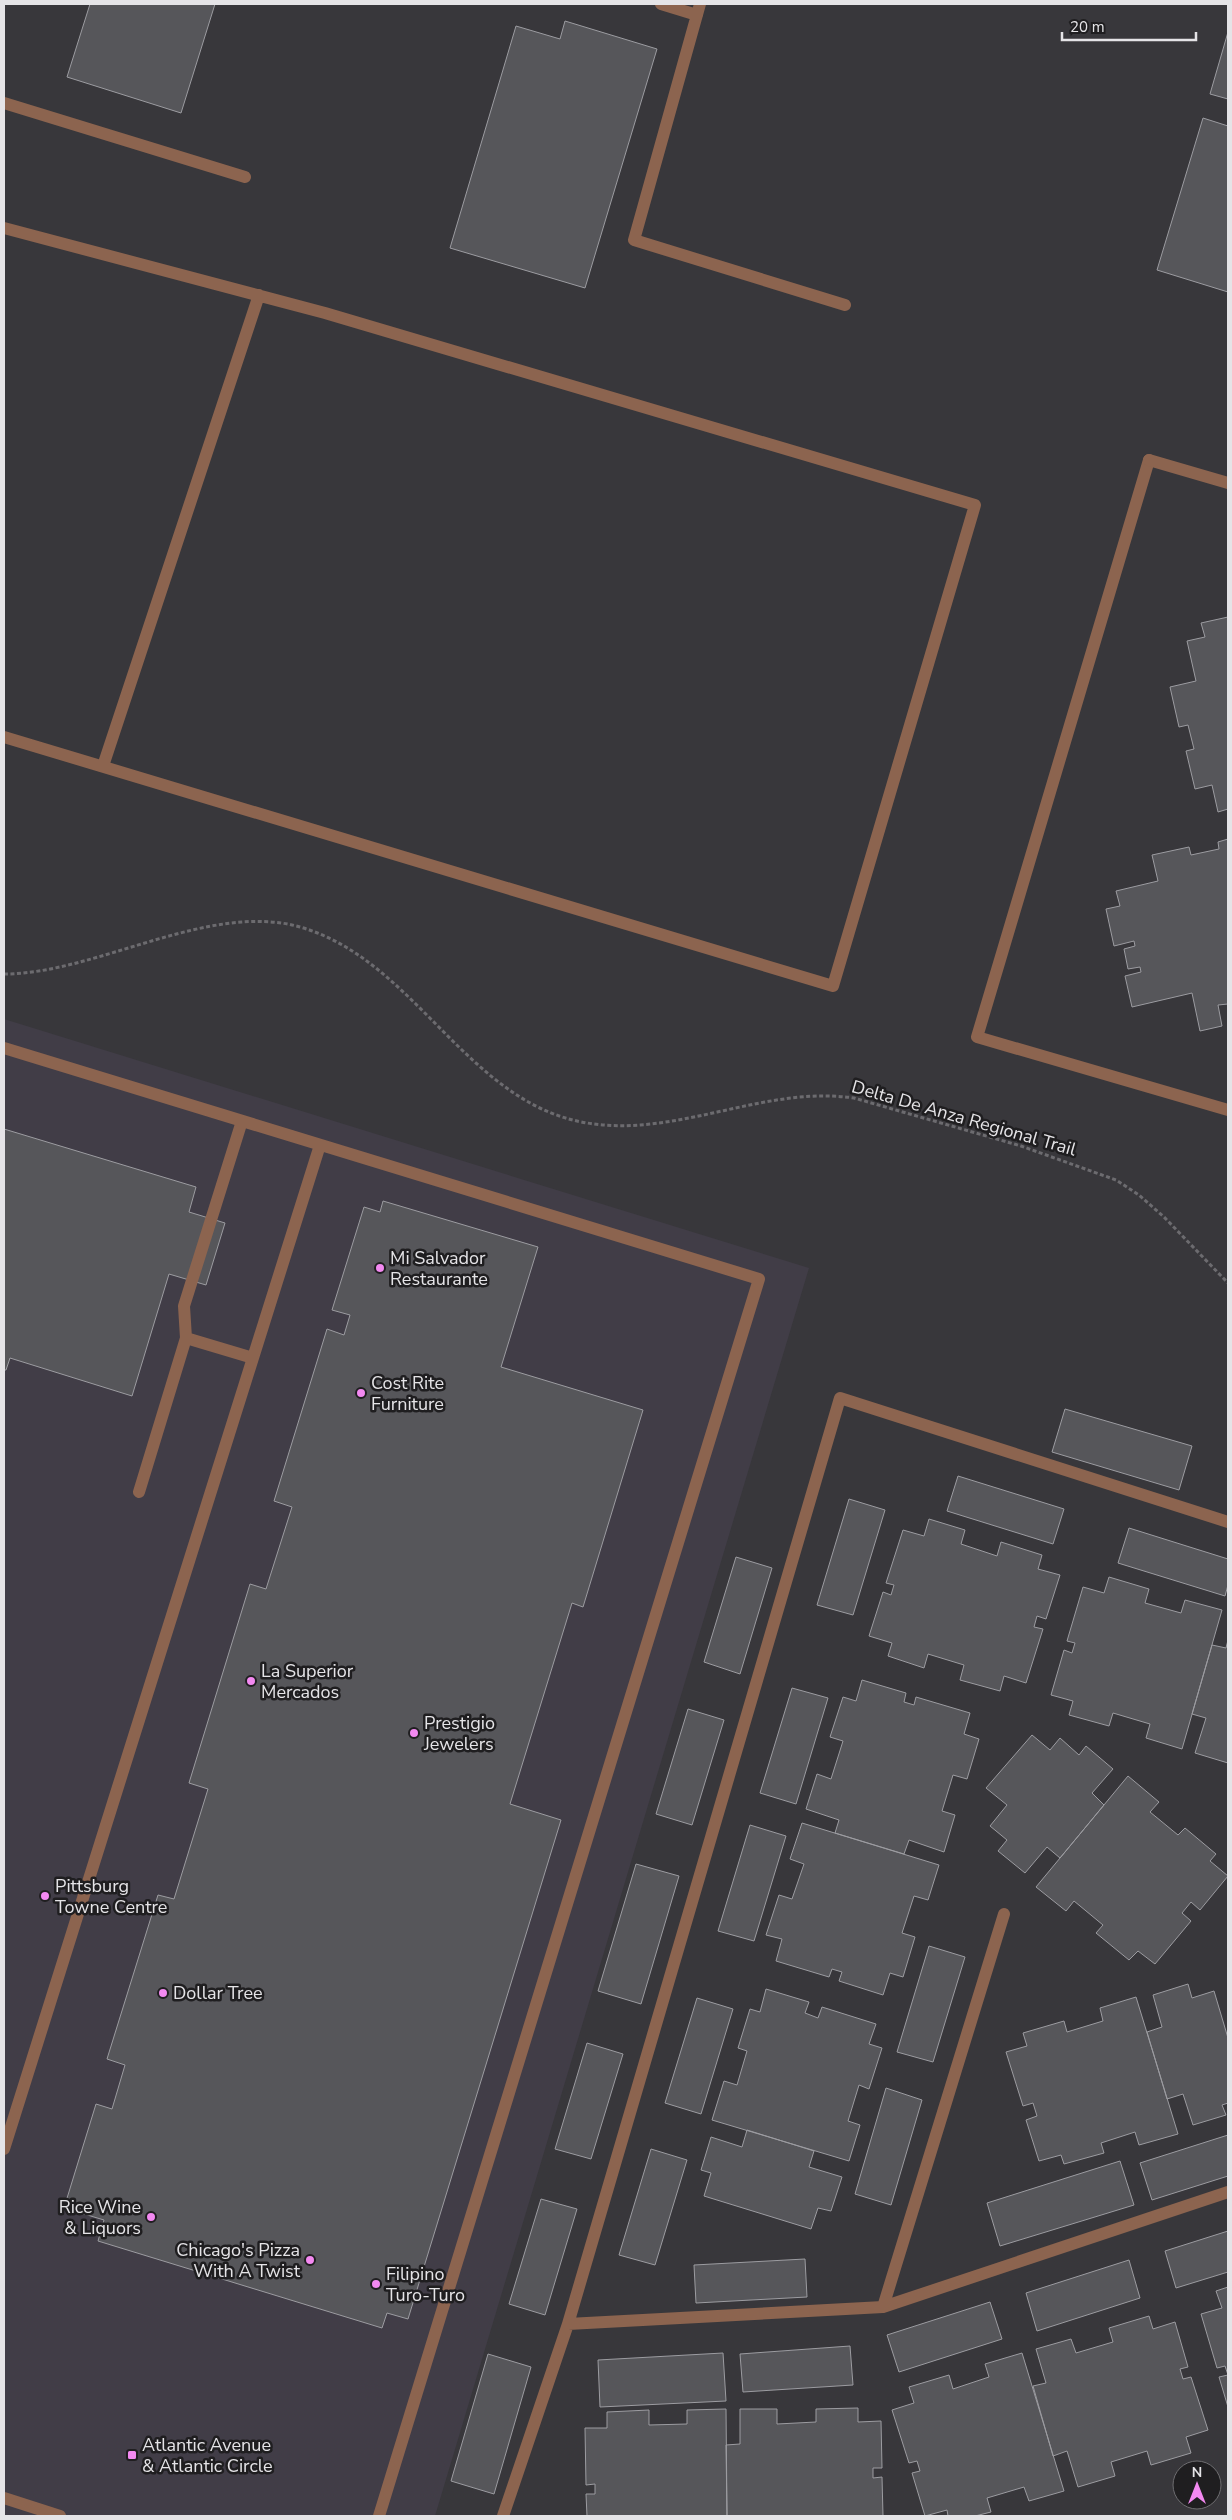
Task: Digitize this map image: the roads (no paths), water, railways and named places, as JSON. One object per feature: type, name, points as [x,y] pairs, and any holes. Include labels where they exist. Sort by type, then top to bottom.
[{"type":"street","points":[[661,4],[699,9],[634,240],[845,305]]},
{"type":"street","points":[[4,103],[245,177]]},
{"type":"street","points":[[4,228],[259,295],[975,505],[833,986],[180,792],[103,766],[4,737]]},
{"type":"street","points":[[103,766],[259,295]]},
{"type":"street","points":[[1228,483],[1149,460],[977,1037],[1228,1110]]},
{"type":"street","points":[[4,1048],[759,1279],[379,2516]]},
{"type":"street","points":[[139,1492],[186,1338],[184,1306],[242,1121]]},
{"type":"street","points":[[4,2149],[320,1145]]},
{"type":"street","points":[[186,1338],[253,1358]]},
{"type":"street","points":[[503,2516],[568,2324],[840,1398],[1228,1522]]},
{"type":"street","points":[[884,2308],[1004,1914]]},
{"type":"street","points":[[568,2324],[884,2308],[1228,2192]]},
{"type":"street","points":[[4,2498],[60,2516]]},
{"type":"place","name":"Mi Salvador Restaurante","points":[[380,1268]]},
{"type":"place","name":"Cost Rite Furniture","points":[[361,1393]]},
{"type":"place","name":"La Superior Mercados","points":[[251,1681]]},
{"type":"place","name":"Prestigio Jewelers","points":[[414,1733]]},
{"type":"place","name":"Pittsburg Towne Centre","points":[[45,1896]]},
{"type":"place","name":"Dollar Tree","points":[[163,1993]]},
{"type":"place","name":"Rice Wine & Liquors","points":[[151,2217]]},
{"type":"place","name":"Chicago's Pizza With A Twist","points":[[310,2260]]},
{"type":"place","name":"Filipino Turo-Turo","points":[[376,2284]]},
{"type":"place","name":"Atlantic Avenue & Atlantic Circle","points":[[132,2455]]}]
